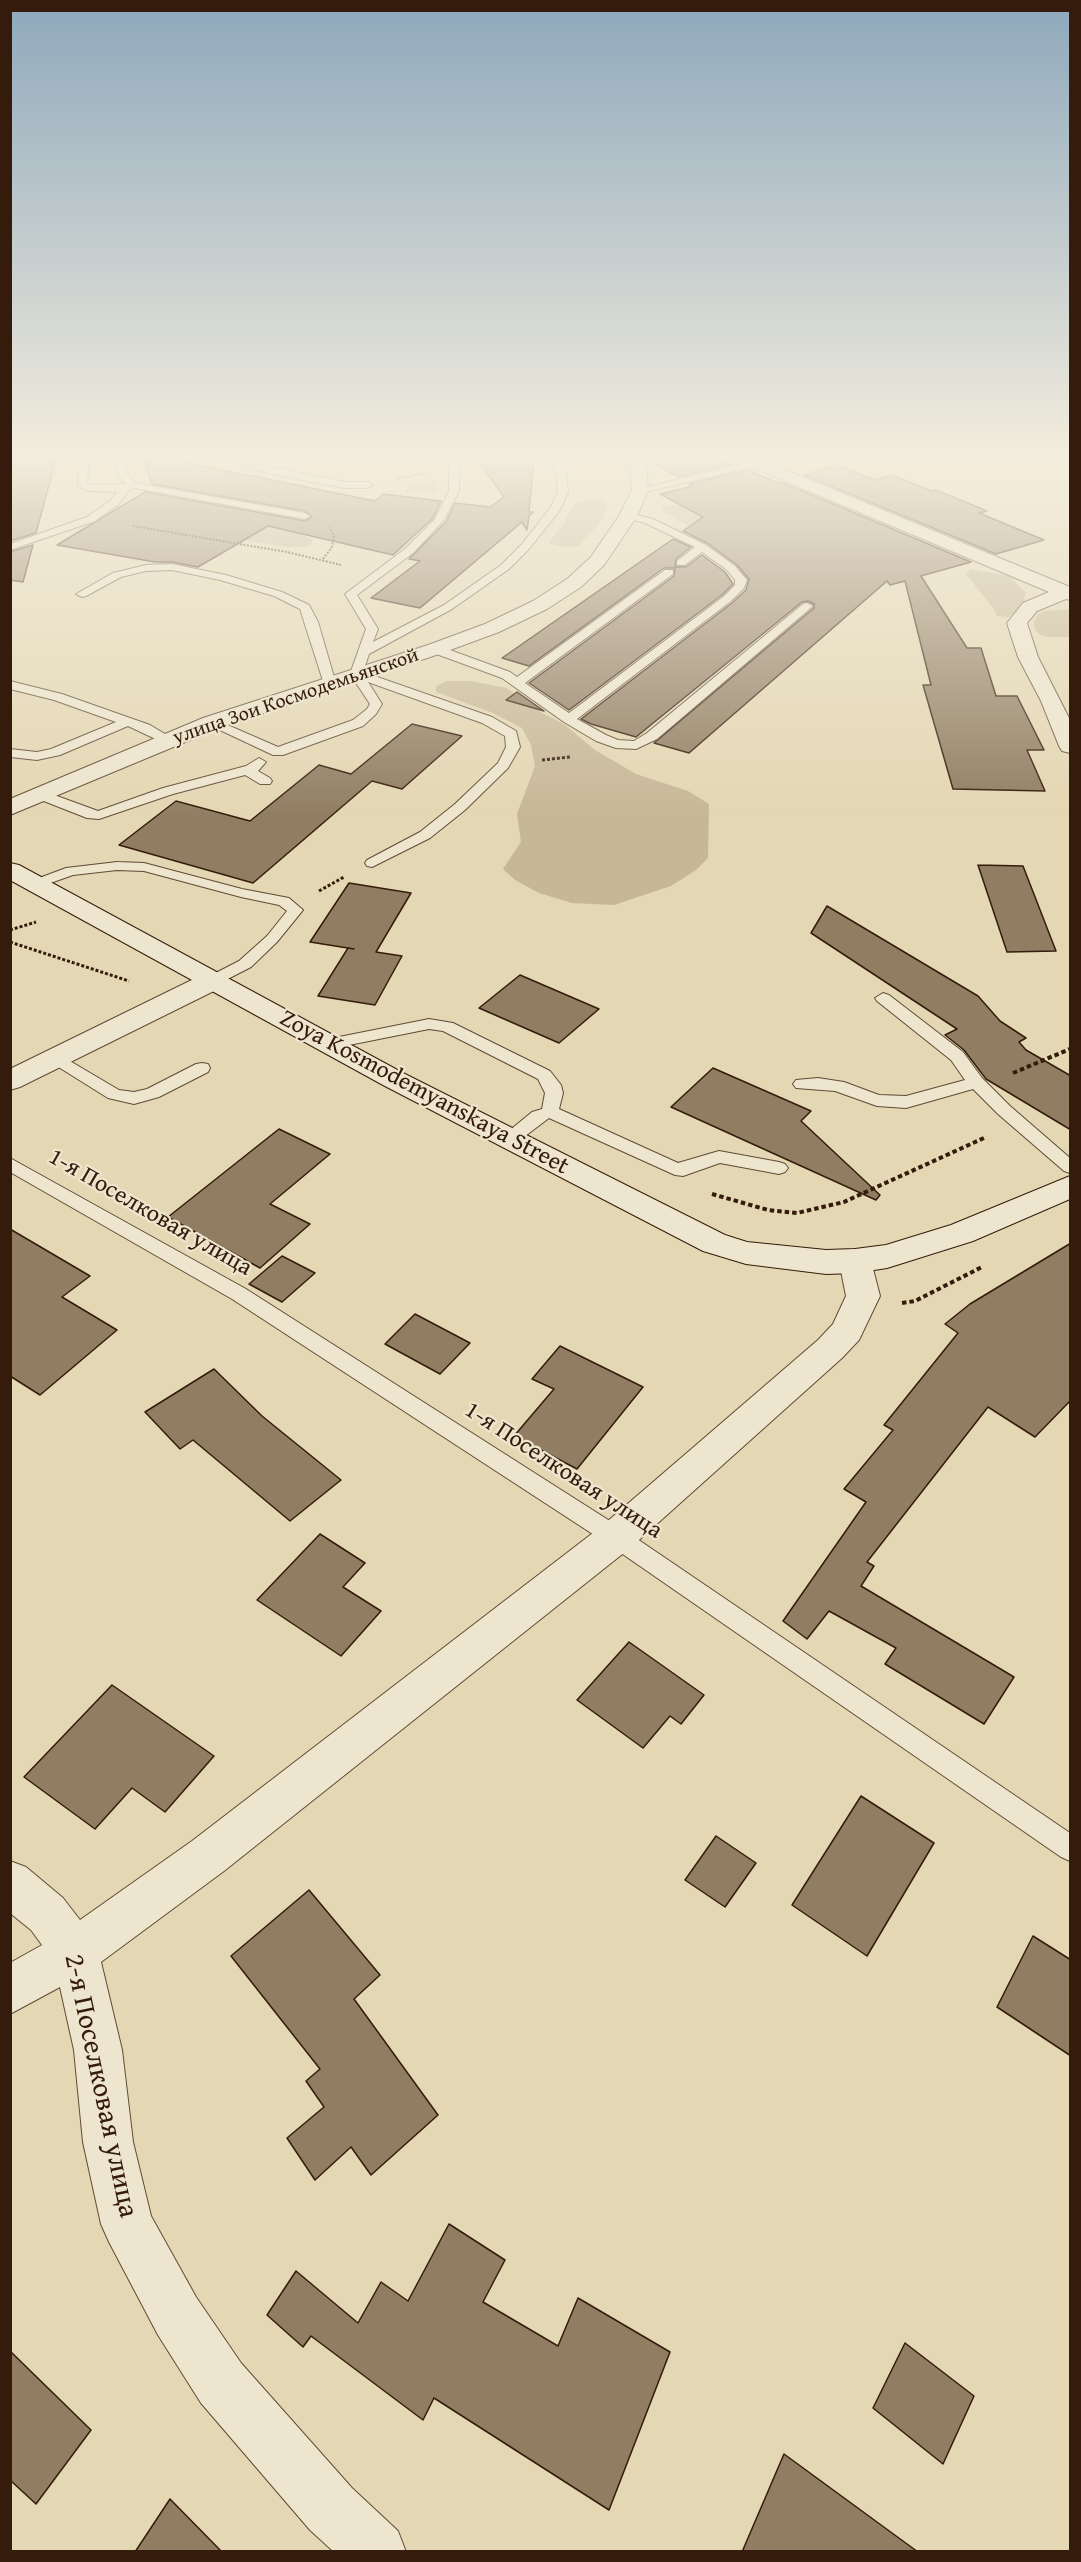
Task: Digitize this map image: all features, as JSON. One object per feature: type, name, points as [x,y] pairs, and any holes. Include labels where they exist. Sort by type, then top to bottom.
[{"type":"street","name":"улица Зои Космодемьянской","points":[[10,808],[211,723],[435,650],[492,628],[561,593],[578,579]]},
{"type":"street","points":[[1035,579],[1068,593]]},
{"type":"street","points":[[1068,593],[1030,607],[1017,623],[1028,657],[1052,701],[1071,746]]},
{"type":"street","name":"Zoya Kosmodemyanskaya Street","points":[[10,870],[329,1044],[714,1243],[780,1258],[826,1262],[855,1261],[887,1256],[956,1235],[1004,1217],[1071,1187]]},
{"type":"street","points":[[10,1081],[212,981]]},
{"type":"street","points":[[10,1990],[75,1952],[208,1856],[616,1537],[847,1331],[863,1296],[855,1261]]},
{"type":"street","name":"2-я Поселковая улица","points":[[10,1883],[47,1914],[75,1952],[98,2050],[108,2142],[127,2224],[177,2316],[220,2383],[331,2509],[377,2552]]},
{"type":"lane","points":[[82,594],[110,579]]},
{"type":"lane","points":[[227,579],[278,594],[305,607],[312,621],[330,684]]},
{"type":"lane","points":[[356,674],[372,629],[351,594],[373,579]]},
{"type":"lane","points":[[364,652],[448,607],[489,579]]},
{"type":"lane","points":[[517,683],[660,579]]},
{"type":"lane","points":[[569,719],[737,591],[740,579]]},
{"type":"lane","points":[[435,650],[506,675],[569,719],[601,738],[627,745],[643,743],[807,606]]},
{"type":"lane","points":[[41,795],[92,815],[99,815],[168,791],[251,769],[278,752],[358,723],[366,717],[375,704],[356,674]]},
{"type":"lane","points":[[356,674],[488,720],[511,734],[513,747],[503,765],[460,807],[425,835],[372,862]]},
{"type":"lane","points":[[10,685],[58,697],[145,728],[169,740]]},
{"type":"lane","points":[[10,753],[37,756],[55,752],[127,723]]},
{"type":"lane","points":[[211,723],[278,752]]},
{"type":"lane","points":[[251,769],[251,773],[264,781]]},
{"type":"lane","points":[[39,884],[71,871],[117,866],[144,867],[241,893],[284,901],[295,910],[272,939],[245,964],[212,981]]},
{"type":"lane","points":[[883,998],[957,1056],[980,1085],[1018,1122],[1071,1167]]},
{"type":"lane","points":[[329,1044],[429,1023],[447,1028],[543,1075],[552,1085],[554,1093],[550,1112]]},
{"type":"lane","points":[[58,1059],[114,1094],[134,1098],[153,1093],[202,1068]]},
{"type":"lane","points":[[802,1084],[818,1083],[838,1086],[878,1100],[906,1102],[980,1085]]},
{"type":"lane","points":[[510,1139],[538,1116],[550,1112],[675,1170],[684,1170],[719,1157],[779,1168]]},
{"type":"lane","name":"1-я Поселковая улица","points":[[10,1164],[239,1294],[616,1537],[1071,1848]]},
{"type":"path","points":[[363,579],[368,582]]},
{"type":"path","points":[[503,765],[596,754],[627,745]]},
{"type":"path","points":[[291,906],[372,862]]},
{"type":"path","points":[[10,942],[139,984]]},
{"type":"path","points":[[980,1085],[1071,1049]]},
{"type":"shaded area","points":[[970,579],[1012,579],[1025,592],[1024,605],[1008,617],[997,616]]},
{"type":"shaded area","points":[[1070,609],[1070,637],[1047,637],[1035,630],[1034,622],[1038,614],[1045,611]]},
{"type":"shaded area","points":[[447,681],[471,681],[507,688],[542,713],[564,724],[595,750],[636,774],[688,791],[709,804],[708,858],[696,870],[671,886],[614,905],[572,903],[539,893],[515,880],[503,869],[521,842],[517,814],[535,766],[531,745],[522,728],[493,713],[436,692],[436,686]]},
{"type":"building","points":[[10,579],[24,579],[23,582]]},
{"type":"building","points":[[397,579],[455,579],[420,608],[371,598]]},
{"type":"building","points":[[616,579],[649,579],[529,666],[502,658]]},
{"type":"building","points":[[671,579],[729,579],[733,584],[722,595],[569,710],[529,683]]},
{"type":"building","points":[[749,579],[923,579],[967,648],[981,648],[996,696],[1017,696],[1044,750],[1027,750],[1045,791],[953,789],[923,685],[931,685],[905,581],[890,585],[887,581],[689,753],[654,743],[814,608],[814,604],[808,601],[802,602],[636,737],[581,719],[732,603],[746,590]]},
{"type":"building","points":[[517,692],[544,711],[506,700]]},
{"type":"building","points":[[412,724],[462,736],[402,789],[372,781],[253,883],[119,845],[176,801],[250,821],[319,765],[351,774]]},
{"type":"building","points":[[978,865],[1023,866],[1056,951],[1007,952]]},
{"type":"building","points":[[349,883],[411,893],[376,952],[402,956],[375,1005],[318,996],[348,948],[310,942]]},
{"type":"building","points":[[827,906],[978,996],[1000,1021],[1026,1038],[1019,1042],[1026,1050],[1071,1076],[1071,1130],[986,1079],[964,1050],[945,1035],[957,1029],[811,933]]},
{"type":"building","points":[[520,975],[599,1009],[559,1043],[479,1008]]},
{"type":"building","points":[[713,1068],[811,1111],[801,1121],[880,1195],[876,1200],[671,1107]]},
{"type":"building","points":[[279,1129],[330,1154],[270,1204],[310,1224],[260,1268],[168,1217]]},
{"type":"building","points":[[10,1229],[90,1276],[62,1297],[117,1330],[40,1395],[10,1376]]},
{"type":"building","points":[[1071,1243],[1071,1400],[1035,1437],[988,1407],[867,1562],[874,1566],[861,1586],[1014,1677],[984,1724],[885,1664],[896,1648],[829,1611],[807,1639],[783,1621],[866,1502],[844,1489],[893,1430],[884,1425],[958,1333],[945,1324],[970,1304]]},
{"type":"building","points":[[282,1256],[315,1273],[282,1302],[249,1284]]},
{"type":"building","points":[[415,1314],[470,1343],[440,1374],[385,1344]]},
{"type":"building","points":[[560,1346],[643,1387],[577,1469],[514,1436],[554,1389],[532,1379]]},
{"type":"building","points":[[214,1369],[262,1416],[341,1480],[290,1521],[193,1440],[180,1449],[145,1412]]},
{"type":"building","points":[[320,1534],[365,1563],[343,1587],[381,1611],[341,1656],[257,1600]]},
{"type":"building","points":[[629,1642],[704,1695],[681,1724],[670,1716],[643,1748],[577,1700]]},
{"type":"building","points":[[112,1685],[214,1756],[165,1812],[132,1788],[95,1829],[24,1777]]},
{"type":"building","points":[[861,1796],[934,1843],[867,1956],[792,1905]]},
{"type":"building","points":[[716,1836],[756,1863],[725,1907],[685,1880]]},
{"type":"building","points":[[309,1890],[380,1975],[354,1999],[438,2115],[371,2175],[351,2147],[315,2180],[287,2138],[324,2107],[306,2081],[320,2069],[231,1956]]},
{"type":"building","points":[[1033,1936],[1071,1960],[1071,2056],[997,2007]]},
{"type":"building","points":[[449,2224],[505,2260],[483,2302],[558,2346],[578,2298],[670,2352],[609,2510],[434,2398],[423,2420],[311,2336],[303,2347],[267,2315],[296,2271],[358,2323],[381,2282],[408,2301]]},
{"type":"building","points":[[905,2343],[974,2396],[943,2464],[873,2408]]},
{"type":"building","points":[[10,2351],[91,2430],[36,2504],[10,2480]]},
{"type":"building","points":[[784,2454],[918,2552],[742,2552]]},
{"type":"building","points":[[170,2499],[222,2552],[135,2552]]}]
